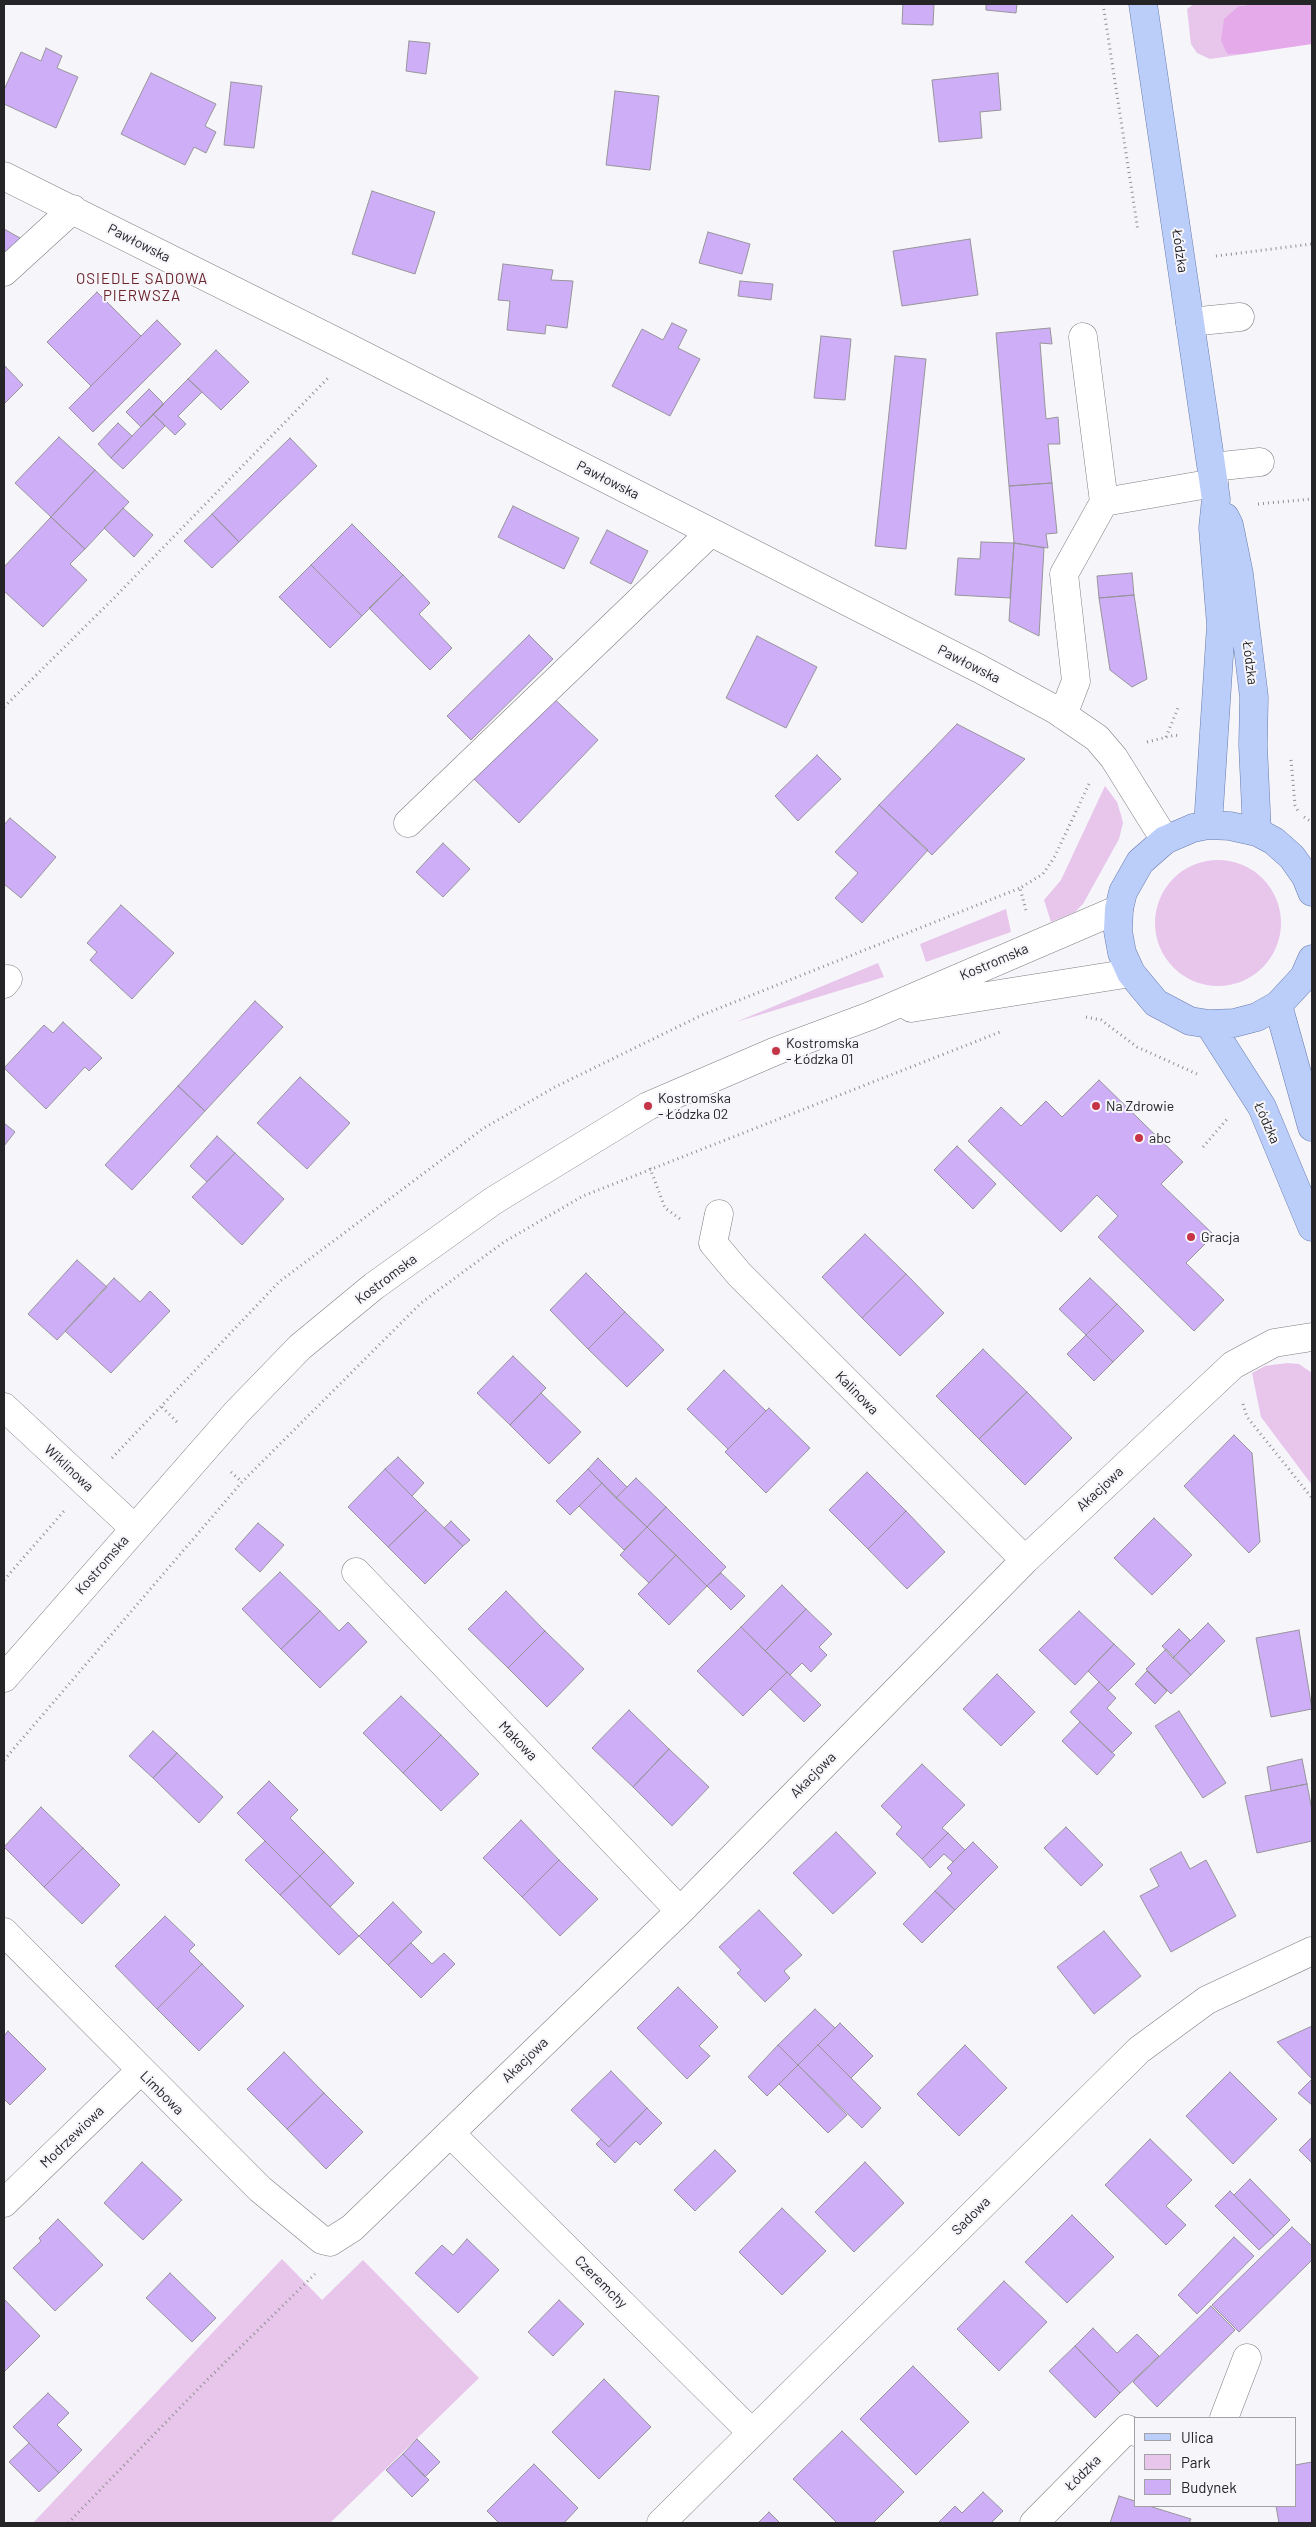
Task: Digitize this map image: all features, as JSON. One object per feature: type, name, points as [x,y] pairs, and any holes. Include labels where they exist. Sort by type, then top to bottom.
[{"type":"main road","name":"Łódzka","points":[[1143,4],[1214,483],[1213,528],[1221,625],[1208,825]]},
{"type":"main road","name":"Łódzka","points":[[1214,483],[1229,525],[1237,566],[1254,697],[1253,745],[1257,832]]},
{"type":"main road","points":[[1312,892],[1306,877],[1292,857],[1274,841],[1244,827],[1208,825],[1193,828],[1165,840],[1140,862],[1130,877],[1119,909],[1118,931],[1122,952],[1131,973],[1156,1003],[1190,1021],[1209,1024],[1234,1023],[1257,1017],[1278,1005],[1304,977],[1312,959]]},
{"type":"main road","points":[[1278,1005],[1312,1127]]},
{"type":"main road","name":"Łódzka","points":[[1209,1024],[1262,1107],[1312,1227]]},
{"type":"street","name":"Pawłowska","points":[[4,176],[347,347],[980,669],[1063,715],[1097,738],[1114,758],[1165,840]]},
{"type":"street","points":[[4,272],[73,209]]},
{"type":"street","points":[[1190,322],[1240,317]]},
{"type":"street","points":[[1063,715],[1076,681],[1064,574],[1104,502],[1083,337]]},
{"type":"street","points":[[1104,502],[1214,483],[1260,462]]},
{"type":"street","points":[[408,823],[710,533]]},
{"type":"street","name":"Kostromska","points":[[4,1678],[237,1412],[300,1347],[374,1286],[492,1200],[648,1106],[776,1051],[870,1016],[1119,909]]},
{"type":"street","name":"Kostromska","points":[[870,1016],[1131,973]]},
{"type":"street","points":[[713,1243],[718,1214]]},
{"type":"street","name":"Kalinowa","points":[[713,1243],[739,1274],[1025,1560]]},
{"type":"street","name":"Akacjowa","points":[[330,2242],[352,2228],[680,1910],[1025,1560],[1233,1365],[1274,1343],[1312,1337]]},
{"type":"street","name":"Wiklinowa","points":[[4,1407],[134,1528]]},
{"type":"street","name":"Makowa","points":[[356,1572],[680,1910]]},
{"type":"street","name":"Limbowa","points":[[4,1932],[140,2071],[260,2189],[322,2240],[330,2242]]},
{"type":"street","name":"Sadowa","points":[[661,2523],[1139,2050],[1207,2000],[1312,1951]]},
{"type":"street","name":"Modrzewiowa","points":[[4,2203],[140,2071]]},
{"type":"street","name":"Czeremchy","points":[[450,2133],[751,2432]]},
{"type":"street","points":[[1224,2417],[1247,2358]]},
{"type":"street","name":"Łódzka","points":[[1034,2523],[1127,2429],[1134,2432]]},
{"type":"path","points":[[1103,4],[1138,235]]},
{"type":"path","points":[[1181,261],[1312,244]]},
{"type":"path","points":[[4,708],[300,409],[332,374],[347,347]]},
{"type":"path","points":[[1252,505],[1312,498]]},
{"type":"path","points":[[1166,737],[1180,703]]},
{"type":"path","points":[[4,1760],[242,1482],[421,1303],[504,1242],[583,1196],[650,1168],[1005,1030]]},
{"type":"path","points":[[1203,1147],[1230,1116]]},
{"type":"path","points":[[650,1168],[665,1208],[713,1243]]},
{"type":"path","points":[[1233,1365],[1247,1417],[1312,1498]]},
{"type":"path","points":[[68,2523],[205,2382],[330,2259],[330,2242]]},
{"type":"green space","points":[[1194,4],[1256,4],[1239,6],[1226,54],[1244,54],[1210,59],[1197,53],[1191,44],[1187,9]]},
{"type":"green space","points":[[1105,786],[1117,802],[1121,815],[1123,823],[1119,839],[1083,904],[1075,912],[1051,922],[1044,900],[1061,880]]},
{"type":"green space","points":[[1218,860],[1242,864],[1263,878],[1277,899],[1281,923],[1277,947],[1263,968],[1242,982],[1218,986],[1194,982],[1173,968],[1159,947],[1155,923],[1159,899],[1173,878],[1194,864]]},
{"type":"green space","points":[[1006,909],[1011,932],[926,962],[920,944]]},
{"type":"green space","points":[[878,963],[884,977],[736,1022]]},
{"type":"green space","points":[[1287,1363],[1299,1364],[1312,1373],[1312,1485],[1261,1417],[1252,1373],[1265,1366]]},
{"type":"green space","points":[[282,2259],[322,2300],[363,2260],[479,2378],[330,2523],[33,2523]]},
{"type":"shaded area","points":[[1256,4],[1312,4],[1312,44],[1244,54],[1227,54],[1221,40],[1224,19],[1239,6]]},
{"type":"building","points":[[903,4],[934,4],[933,25],[902,24]]},
{"type":"building","points":[[986,4],[1017,4],[1016,13],[986,10]]},
{"type":"building","points":[[409,41],[430,43],[426,74],[406,71]]},
{"type":"building","points":[[46,48],[62,56],[57,68],[78,77],[56,128],[4,104],[4,90],[21,52],[41,61]]},
{"type":"building","points":[[151,73],[216,104],[205,126],[216,132],[206,153],[194,147],[185,165],[121,134]]},
{"type":"building","points":[[998,73],[1001,110],[980,112],[982,138],[939,142],[932,80]]},
{"type":"building","points":[[231,82],[262,86],[254,148],[224,145]]},
{"type":"building","points":[[615,91],[659,96],[650,170],[606,165]]},
{"type":"building","points":[[372,191],[435,212],[415,274],[352,254]]},
{"type":"building","points":[[4,229],[20,238],[4,254]]},
{"type":"building","points":[[708,232],[750,244],[742,274],[699,263]]},
{"type":"building","points":[[970,239],[978,295],[902,306],[893,251]]},
{"type":"building","points":[[503,264],[553,270],[551,280],[573,281],[567,328],[546,325],[545,334],[507,330],[510,301],[498,300]]},
{"type":"building","points":[[740,281],[773,284],[771,300],[738,296]]},
{"type":"building","points":[[97,292],[141,336],[91,386],[47,342]]},
{"type":"building","points":[[157,320],[181,344],[93,432],[69,408]]},
{"type":"building","points":[[672,323],[687,330],[678,348],[700,359],[670,416],[612,386],[642,329],[663,340]]},
{"type":"building","points":[[1050,328],[1052,344],[1040,343],[1046,419],[1058,417],[1060,444],[1048,444],[1052,483],[1009,486],[996,333]]},
{"type":"building","points":[[821,336],[851,339],[845,400],[814,398]]},
{"type":"building","points":[[216,350],[249,382],[221,410],[188,379]]},
{"type":"building","points":[[895,356],[926,359],[906,549],[875,546]]},
{"type":"building","points":[[4,365],[23,385],[4,404]]},
{"type":"building","points":[[188,379],[202,392],[178,416],[186,424],[175,435],[153,414]]},
{"type":"building","points":[[149,389],[164,404],[141,427],[126,412]]},
{"type":"building","points":[[153,414],[165,426],[123,469],[111,458]]},
{"type":"building","points":[[118,423],[132,436],[111,458],[98,444]]},
{"type":"building","points":[[59,437],[95,470],[51,517],[15,483]]},
{"type":"building","points":[[290,438],[317,466],[239,542],[212,514]]},
{"type":"building","points":[[95,470],[129,502],[85,549],[51,517]]},
{"type":"building","points":[[1052,483],[1057,533],[1046,534],[1048,548],[1014,543],[1009,486]]},
{"type":"building","points":[[513,506],[579,538],[564,569],[498,537]]},
{"type":"building","points":[[123,508],[153,535],[134,557],[104,528]]},
{"type":"building","points":[[212,514],[239,542],[212,568],[184,541]]},
{"type":"building","points":[[51,517],[85,549],[70,564],[87,580],[43,627],[4,591],[4,567]]},
{"type":"building","points":[[352,524],[403,575],[362,616],[311,565]]},
{"type":"building","points":[[607,530],[648,551],[631,584],[590,563]]},
{"type":"building","points":[[981,542],[1014,543],[1010,598],[955,595],[958,558],[980,559]]},
{"type":"building","points":[[1014,543],[1044,548],[1039,636],[1009,621]]},
{"type":"building","points":[[311,565],[362,616],[330,648],[279,597]]},
{"type":"building","points":[[1132,573],[1134,595],[1099,598],[1097,576]]},
{"type":"building","points":[[403,575],[430,603],[419,614],[452,648],[430,670],[369,608]]},
{"type":"building","points":[[1134,595],[1147,679],[1132,687],[1110,670],[1099,598]]},
{"type":"building","points":[[529,635],[553,659],[471,740],[447,716]]},
{"type":"building","points":[[757,636],[817,667],[786,728],[726,698]]},
{"type":"building","points":[[549,694],[598,740],[519,823],[471,776]]},
{"type":"building","points":[[957,724],[1025,759],[932,855],[879,805]]},
{"type":"building","points":[[817,755],[841,779],[798,821],[775,796]]},
{"type":"building","points":[[879,805],[928,850],[862,923],[835,898],[858,873],[835,852]]},
{"type":"building","points":[[10,818],[56,857],[21,898],[4,884],[4,825]]},
{"type":"building","points":[[443,843],[470,869],[443,897],[416,872]]},
{"type":"building","points":[[121,905],[174,953],[132,999],[90,960],[97,952],[87,943]]},
{"type":"building","points":[[255,1001],[283,1027],[205,1111],[178,1086]]},
{"type":"building","points":[[63,1022],[102,1058],[89,1071],[85,1067],[46,1109],[4,1068],[44,1025],[53,1033]]},
{"type":"building","points":[[300,1077],[350,1123],[307,1169],[257,1123]]},
{"type":"building","points":[[1099,1080],[1183,1162],[1161,1184],[1214,1235],[1186,1263],[1224,1300],[1194,1331],[1098,1237],[1118,1216],[1097,1195],[1061,1232],[968,1141],[1001,1107],[1021,1126],[1046,1101],[1062,1117]]},
{"type":"building","points":[[178,1086],[205,1111],[132,1190],[105,1165]]},
{"type":"building","points":[[4,1123],[15,1132],[4,1146]]},
{"type":"building","points":[[217,1136],[235,1153],[207,1182],[190,1166]]},
{"type":"building","points":[[957,1146],[996,1184],[973,1209],[934,1170]]},
{"type":"building","points":[[235,1153],[284,1199],[242,1245],[192,1197]]},
{"type":"building","points":[[865,1234],[906,1274],[862,1318],[822,1277]]},
{"type":"building","points":[[77,1260],[107,1287],[57,1340],[28,1314]]},
{"type":"building","points":[[586,1273],[625,1312],[588,1349],[550,1310]]},
{"type":"building","points":[[906,1274],[944,1313],[900,1356],[862,1318]]},
{"type":"building","points":[[114,1278],[140,1302],[150,1291],[170,1311],[111,1373],[65,1331]]},
{"type":"building","points":[[1090,1278],[1117,1304],[1086,1335],[1059,1309]]},
{"type":"building","points":[[1117,1304],[1144,1331],[1113,1362],[1086,1335]]},
{"type":"building","points":[[625,1312],[664,1350],[627,1387],[588,1349]]},
{"type":"building","points":[[1086,1335],[1113,1362],[1094,1381],[1067,1354]]},
{"type":"building","points":[[983,1349],[1027,1392],[979,1439],[936,1396]]},
{"type":"building","points":[[513,1356],[546,1388],[510,1425],[477,1393]]},
{"type":"building","points":[[724,1370],[766,1411],[728,1449],[687,1409]]},
{"type":"building","points":[[1027,1392],[1072,1438],[1025,1485],[979,1439]]},
{"type":"building","points":[[541,1393],[581,1432],[549,1464],[510,1425]]},
{"type":"building","points":[[769,1408],[810,1448],[766,1493],[725,1452]]},
{"type":"building","points":[[1234,1435],[1252,1453],[1260,1542],[1249,1553],[1184,1486]]},
{"type":"building","points":[[398,1457],[424,1483],[412,1496],[385,1469]]},
{"type":"building","points":[[598,1458],[627,1487],[616,1498],[588,1469]]},
{"type":"building","points":[[385,1469],[426,1510],[388,1547],[348,1507]]},
{"type":"building","points":[[588,1469],[602,1483],[570,1515],[556,1501]]},
{"type":"building","points":[[867,1472],[906,1511],[868,1549],[829,1510]]},
{"type":"building","points":[[636,1478],[666,1507],[647,1527],[616,1498]]},
{"type":"building","points":[[602,1483],[647,1527],[624,1550],[579,1506]]},
{"type":"building","points":[[666,1507],[726,1567],[707,1586],[647,1527]]},
{"type":"building","points":[[426,1510],[463,1546],[425,1584],[388,1547]]},
{"type":"building","points":[[906,1511],[945,1552],[907,1589],[868,1549]]},
{"type":"building","points":[[1154,1518],[1192,1555],[1152,1595],[1114,1558]]},
{"type":"building","points":[[451,1521],[470,1540],[463,1546],[444,1528]]},
{"type":"building","points":[[258,1523],[284,1545],[260,1572],[235,1549]]},
{"type":"building","points":[[647,1527],[676,1555],[649,1583],[620,1555]]},
{"type":"building","points":[[676,1555],[707,1586],[669,1625],[638,1594]]},
{"type":"building","points":[[280,1572],[320,1611],[281,1649],[242,1609]]},
{"type":"building","points":[[721,1573],[745,1596],[731,1610],[707,1586]]},
{"type":"building","points":[[782,1585],[806,1609],[765,1651],[741,1627]]},
{"type":"building","points":[[506,1591],[545,1631],[508,1668],[468,1629]]},
{"type":"building","points":[[806,1609],[832,1634],[819,1647],[827,1655],[811,1672],[802,1663],[790,1675],[765,1651]]},
{"type":"building","points":[[320,1611],[339,1631],[348,1622],[367,1642],[320,1688],[281,1649]]},
{"type":"building","points":[[1079,1611],[1114,1644],[1075,1685],[1039,1650]]},
{"type":"building","points":[[1208,1623],[1225,1641],[1191,1675],[1173,1658]]},
{"type":"building","points":[[741,1627],[787,1672],[743,1716],[697,1671]]},
{"type":"building","points":[[1179,1629],[1190,1640],[1173,1658],[1162,1646]]},
{"type":"building","points":[[1299,1630],[1312,1709],[1271,1717],[1256,1638]]},
{"type":"building","points":[[545,1631],[584,1669],[547,1707],[508,1668]]},
{"type":"building","points":[[1114,1644],[1135,1664],[1108,1691],[1088,1671]]},
{"type":"building","points":[[1166,1649],[1191,1675],[1171,1694],[1146,1669]]},
{"type":"building","points":[[1147,1671],[1167,1691],[1155,1704],[1135,1684]]},
{"type":"building","points":[[787,1672],[821,1705],[804,1722],[770,1689]]},
{"type":"building","points":[[997,1674],[1035,1712],[1001,1746],[963,1709]]},
{"type":"building","points":[[1099,1682],[1116,1698],[1107,1708],[1132,1733],[1112,1753],[1070,1712]]},
{"type":"building","points":[[401,1696],[441,1735],[403,1773],[363,1733]]},
{"type":"building","points":[[629,1710],[669,1749],[633,1787],[592,1748]]},
{"type":"building","points":[[1179,1711],[1226,1783],[1203,1798],[1155,1726]]},
{"type":"building","points":[[1080,1722],[1115,1755],[1097,1775],[1062,1741]]},
{"type":"building","points":[[153,1731],[177,1753],[153,1778],[129,1756]]},
{"type":"building","points":[[441,1735],[479,1774],[441,1811],[403,1773]]},
{"type":"building","points":[[669,1749],[709,1787],[672,1826],[633,1787]]},
{"type":"building","points":[[177,1753],[223,1797],[199,1823],[153,1778]]},
{"type":"building","points":[[1302,1759],[1307,1784],[1271,1791],[1267,1767]]},
{"type":"building","points":[[922,1764],[965,1805],[942,1828],[948,1833],[922,1859],[896,1834],[902,1827],[881,1806]]},
{"type":"building","points":[[269,1781],[298,1810],[290,1818],[324,1852],[300,1876],[237,1813]]},
{"type":"building","points":[[1307,1784],[1312,1810],[1312,1841],[1257,1853],[1245,1796]]},
{"type":"building","points":[[41,1807],[83,1848],[44,1887],[4,1847]]},
{"type":"building","points":[[521,1820],[559,1860],[522,1897],[483,1858]]},
{"type":"building","points":[[1066,1827],[1103,1865],[1081,1886],[1044,1848]]},
{"type":"building","points":[[836,1832],[876,1873],[833,1914],[793,1873]]},
{"type":"building","points":[[948,1833],[965,1850],[953,1862],[944,1854],[930,1868],[922,1859]]},
{"type":"building","points":[[265,1841],[300,1876],[280,1895],[245,1860]]},
{"type":"building","points":[[973,1842],[998,1867],[955,1910],[935,1891],[952,1873],[947,1868]]},
{"type":"building","points":[[83,1848],[120,1885],[82,1924],[44,1887]]},
{"type":"building","points":[[324,1852],[354,1883],[330,1907],[300,1876]]},
{"type":"building","points":[[1181,1852],[1190,1869],[1206,1860],[1236,1916],[1171,1952],[1140,1896],[1159,1886],[1150,1869]]},
{"type":"building","points":[[559,1860],[598,1899],[560,1936],[522,1897]]},
{"type":"building","points":[[300,1876],[359,1936],[339,1955],[280,1895]]},
{"type":"building","points":[[935,1891],[955,1910],[922,1943],[903,1924]]},
{"type":"building","points":[[393,1902],[422,1932],[388,1965],[359,1936]]},
{"type":"building","points":[[759,1910],[802,1955],[784,1971],[790,1978],[765,2002],[737,1973],[741,1970],[719,1947]]},
{"type":"building","points":[[165,1916],[195,1945],[189,1951],[202,1964],[157,2009],[115,1966]]},
{"type":"building","points":[[1104,1931],[1141,1976],[1094,2014],[1057,1967]]},
{"type":"building","points":[[411,1943],[432,1964],[444,1953],[455,1964],[421,1998],[388,1965]]},
{"type":"building","points":[[202,1964],[244,2006],[199,2051],[157,2009]]},
{"type":"building","points":[[678,1987],[718,2027],[699,2046],[710,2056],[687,2079],[637,2028]]},
{"type":"building","points":[[815,2009],[835,2028],[798,2065],[778,2045]]},
{"type":"building","points":[[840,2023],[873,2056],[851,2078],[818,2045]]},
{"type":"building","points":[[1312,2026],[1312,2079],[1277,2042]]},
{"type":"building","points":[[8,2031],[46,2069],[10,2105],[4,2099],[4,2036]]},
{"type":"building","points":[[778,2045],[798,2065],[767,2096],[748,2077]]},
{"type":"building","points":[[818,2045],[881,2108],[862,2128],[798,2065]]},
{"type":"building","points":[[965,2045],[1007,2088],[959,2136],[917,2094]]},
{"type":"building","points":[[284,2052],[324,2093],[287,2129],[247,2089]]},
{"type":"building","points":[[798,2065],[847,2115],[828,2133],[779,2084]]},
{"type":"building","points":[[611,2071],[647,2108],[609,2147],[571,2110]]},
{"type":"building","points":[[1230,2072],[1277,2119],[1233,2164],[1186,2116]]},
{"type":"building","points":[[1312,2079],[1312,2105],[1298,2093]]},
{"type":"building","points":[[324,2093],[363,2132],[326,2169],[287,2129]]},
{"type":"building","points":[[647,2108],[662,2123],[640,2145],[636,2141],[615,2163],[596,2144],[601,2139],[609,2147]]},
{"type":"building","points":[[1312,2137],[1312,2163],[1299,2150]]},
{"type":"building","points":[[1150,2139],[1192,2180],[1166,2206],[1186,2225],[1166,2245],[1105,2185]]},
{"type":"building","points":[[715,2150],[736,2171],[695,2211],[674,2190]]},
{"type":"building","points":[[142,2162],[182,2200],[143,2240],[104,2203]]},
{"type":"building","points":[[865,2162],[904,2203],[854,2252],[815,2212]]},
{"type":"building","points":[[1250,2179],[1290,2220],[1274,2236],[1234,2195]]},
{"type":"building","points":[[1230,2191],[1274,2236],[1259,2250],[1215,2206]]},
{"type":"building","points":[[782,2208],[826,2251],[782,2295],[739,2252]]},
{"type":"building","points":[[1072,2215],[1114,2257],[1067,2303],[1025,2262]]},
{"type":"building","points":[[58,2219],[103,2265],[55,2311],[13,2268],[41,2241],[39,2238]]},
{"type":"building","points":[[1292,2227],[1312,2246],[1312,2260],[1239,2332],[1212,2305]]},
{"type":"building","points":[[1234,2237],[1254,2256],[1197,2314],[1178,2295]]},
{"type":"building","points":[[467,2239],[499,2270],[458,2313],[415,2273],[442,2245],[453,2255]]},
{"type":"building","points":[[170,2273],[216,2318],[192,2342],[146,2298]]},
{"type":"building","points":[[1004,2281],[1047,2322],[999,2371],[957,2329]]},
{"type":"building","points":[[4,2299],[40,2336],[4,2372]]},
{"type":"building","points":[[559,2300],[584,2324],[553,2356],[528,2332]]},
{"type":"building","points":[[1211,2306],[1235,2330],[1157,2407],[1133,2382]]},
{"type":"building","points":[[1093,2328],[1117,2353],[1137,2334],[1159,2356],[1120,2393],[1075,2346]]},
{"type":"building","points":[[1075,2346],[1120,2393],[1095,2418],[1049,2371]]},
{"type":"building","points":[[913,2366],[969,2422],[916,2475],[860,2419]]},
{"type":"building","points":[[604,2379],[651,2427],[599,2479],[552,2432]]},
{"type":"building","points":[[48,2393],[69,2413],[57,2425],[82,2450],[59,2473],[13,2427]]},
{"type":"building","points":[[842,2431],[904,2492],[873,2523],[837,2523],[793,2479]]},
{"type":"building","points":[[417,2439],[440,2462],[425,2477],[403,2454]]},
{"type":"building","points":[[29,2443],[59,2473],[39,2492],[9,2462]]},
{"type":"building","points":[[403,2454],[429,2480],[412,2497],[386,2470]]},
{"type":"building","points":[[1312,2462],[1312,2523],[1279,2523],[1276,2507],[1296,2507],[1296,2465]]},
{"type":"building","points":[[534,2464],[578,2508],[564,2523],[499,2523],[487,2511]]},
{"type":"building","points":[[983,2492],[1003,2511],[991,2523],[938,2523],[955,2506],[962,2513]]},
{"type":"building","points":[[1119,2496],[1134,2501],[1134,2507],[1152,2507],[1191,2519],[1189,2523],[1110,2523]]},
{"type":"building","points":[[769,2512],[780,2523],[758,2523]]},
{"type":"place","name":"Kostromska - Łódzka 01","points":[[776,1051]]},
{"type":"place","name":"Kostromska - Łódzka 02","points":[[648,1106]]},
{"type":"place","name":"Na Zdrowie","points":[[1096,1106]]},
{"type":"place","name":"abc","points":[[1139,1138]]},
{"type":"place","name":"Gracja","points":[[1191,1237]]},
{"type":"district","name":"OSIEDLE SADOWA PIERWSZA","points":[[142,288]]}]
